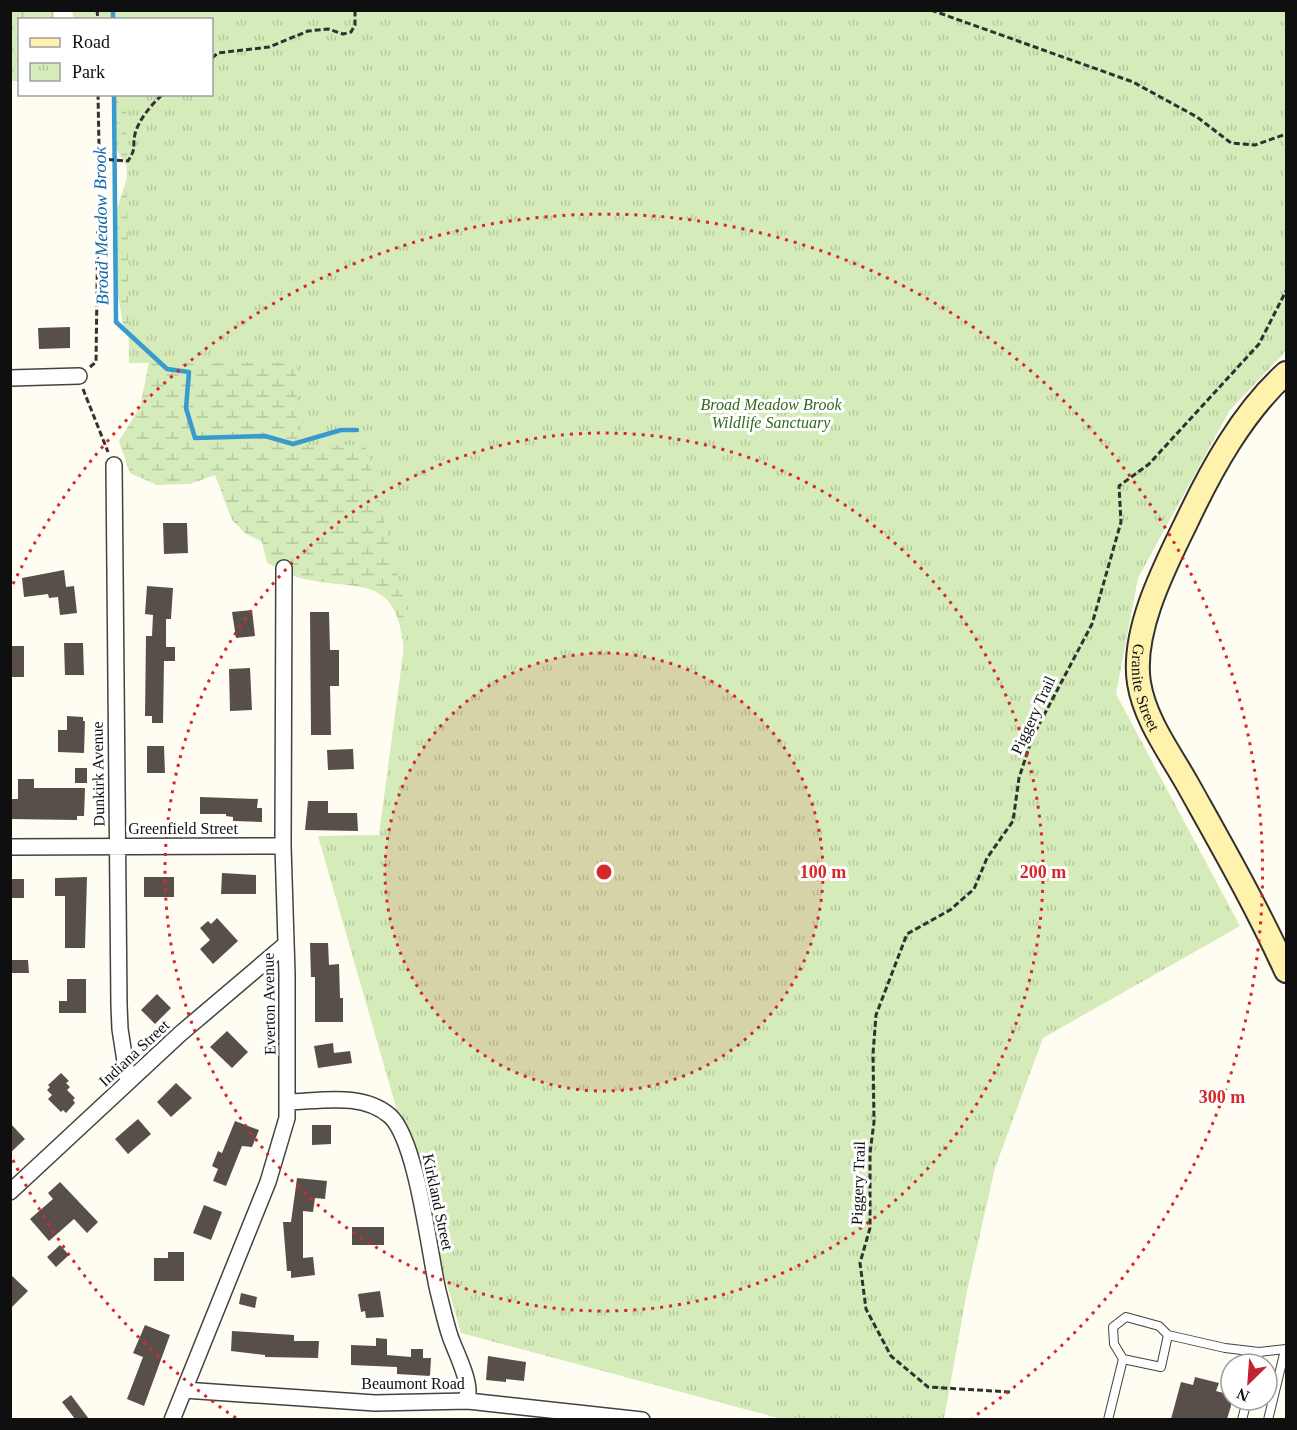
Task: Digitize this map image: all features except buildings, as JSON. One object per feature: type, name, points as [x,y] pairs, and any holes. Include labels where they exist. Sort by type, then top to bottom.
[{"type":"street","name":"Granite Street","points":[[1287,372],[1240,425],[1215,467],[1166,564],[1147,618],[1139,653],[1139,683],[1149,716],[1241,880],[1287,970]]},
{"type":"street","points":[[10,378],[79,376]]},
{"type":"street","name":"Dunkirk Avenue","points":[[114,465],[120,1029],[128,1081]]},
{"type":"street","name":"Everton Avenue","points":[[172,1419],[268,1182],[282,1138],[288,1102],[283,846],[284,567]]},
{"type":"street","name":"Greenfield Street","points":[[10,847],[283,846]]},
{"type":"street","name":"Indiana Street","points":[[10,1192],[180,1034],[286,944]]},
{"type":"street","name":"Kirkland Street","points":[[288,1102],[344,1100],[366,1102],[386,1113],[399,1128],[413,1164],[438,1291],[449,1334],[466,1382],[468,1393],[464,1401]]},
{"type":"street","name":"Beaumont Road","points":[[184,1390],[375,1403],[464,1401],[642,1419]]},
{"type":"lane","points":[[1108,1419],[1123,1359],[1114,1344],[1113,1327],[1126,1317],[1159,1326],[1168,1335],[1225,1348],[1259,1352],[1286,1349],[1268,1419]]},
{"type":"lane","points":[[1123,1359],[1161,1367],[1168,1335]]},
{"type":"path","points":[[213,57],[218,53],[269,47],[308,31],[328,29],[343,34],[351,32],[355,25],[355,10]]},
{"type":"path","points":[[931,10],[1133,82],[1197,117],[1231,143],[1255,145],[1287,134]]},
{"type":"path","points":[[98,96],[96,362],[79,376],[114,465]]},
{"type":"path","points":[[99,159],[128,161],[135,150],[135,136],[140,121],[161,96]]},
{"type":"path","name":"Piggery Trail","points":[[1010,1392],[928,1387],[891,1356],[866,1309],[860,1263],[870,1228],[870,1154],[874,1122],[873,1054],[876,1015],[907,934],[950,910],[974,889],[987,858],[1013,821],[1019,778],[1032,738],[1092,624],[1121,522],[1119,486],[1149,464],[1259,344],[1287,291]]},
{"type":"green space","points":[[10,11],[53,11],[54,18],[18,18],[18,81],[11,81]]},
{"type":"green space","name":"Broad Meadow Brook Wildlife Sanctuary","points":[[72,11],[1286,11],[1286,351],[1230,410],[1138,578],[1116,694],[1240,926],[1043,1038],[995,1168],[967,1291],[944,1419],[782,1419],[461,1333],[318,836],[379,835],[408,616],[365,445],[297,445],[296,362],[129,363],[126,96],[213,96],[213,18],[74,18]]},
{"type":"green space","points":[[217,11],[277,327],[305,381],[437,389],[403,656],[398,620],[391,604],[381,594],[354,586],[301,578],[267,563],[262,542],[245,533],[232,520],[215,475],[190,484],[157,485],[130,473],[119,441],[140,407],[150,358],[133,342],[125,330],[114,272],[114,226],[129,169],[117,151],[116,96],[213,96],[213,18],[136,18]]},
{"type":"waterway","name":"Broad Meadow Brook","points":[[113,10],[113,18]]},
{"type":"waterway","name":"Broad Meadow Brook","points":[[114,96],[116,322],[167,369],[189,372],[186,408],[195,438],[265,436],[293,444],[341,430],[357,430]]}]
